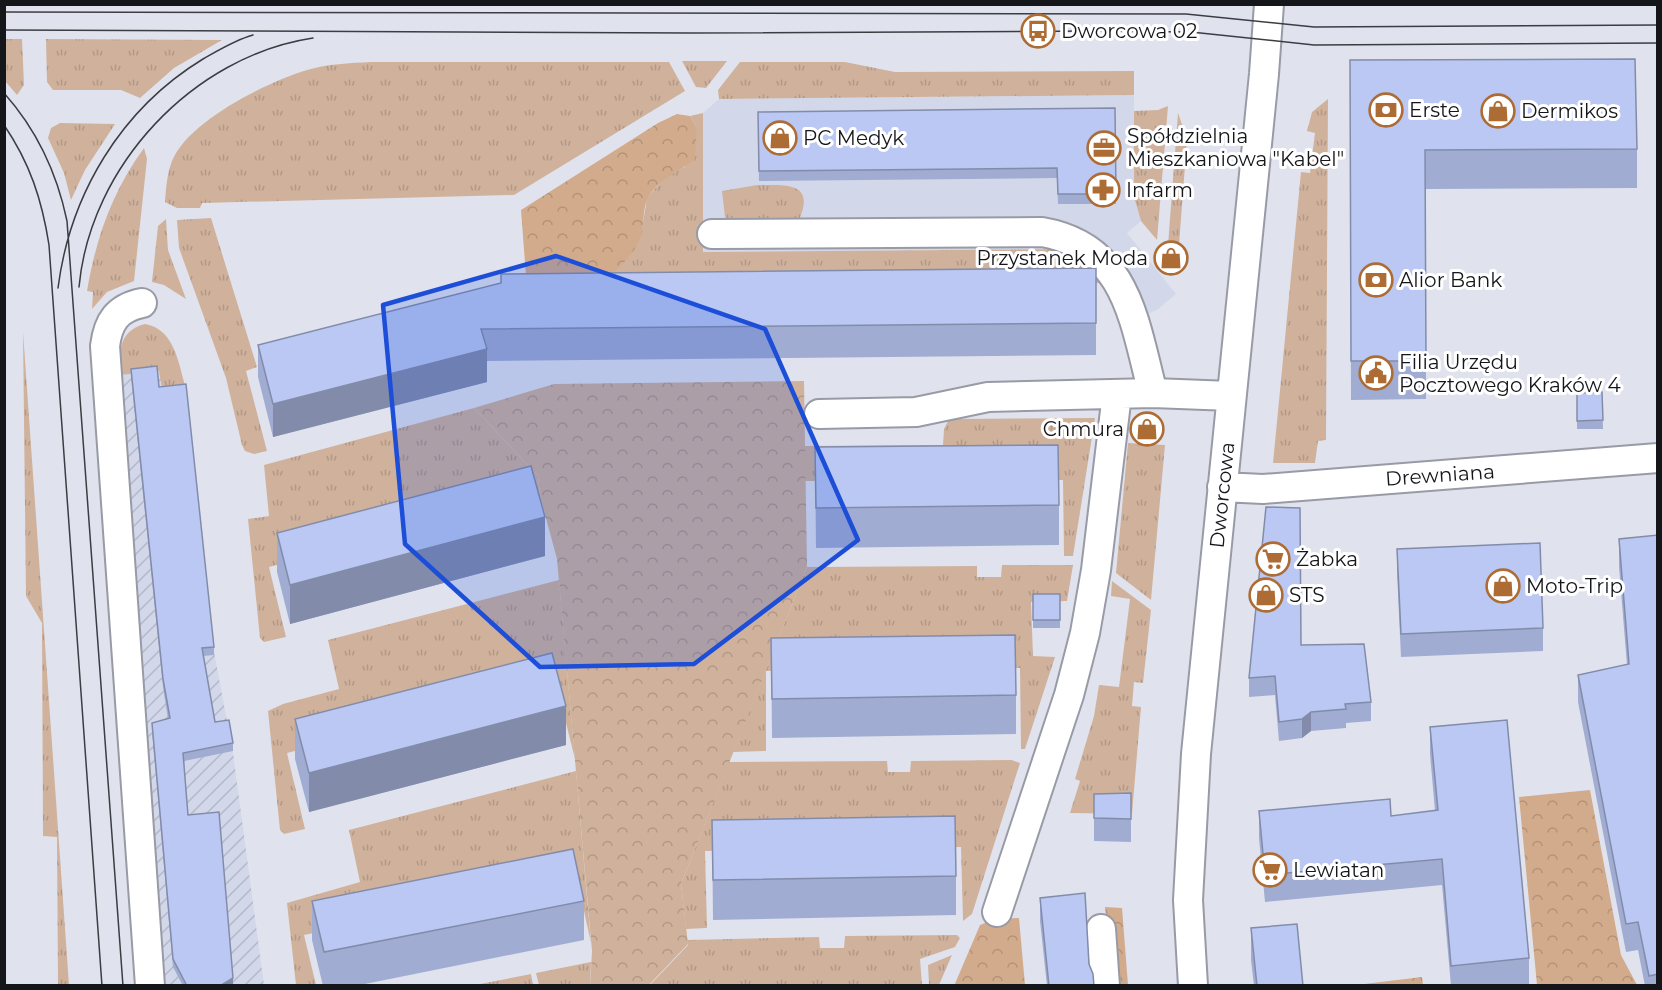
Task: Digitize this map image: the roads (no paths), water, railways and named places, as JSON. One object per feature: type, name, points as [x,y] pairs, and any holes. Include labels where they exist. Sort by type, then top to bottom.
[{"type":"street","name":"Dworcowa","points":[[1193,986],[1188,900],[1191,825],[1269,4]]},
{"type":"street","points":[[711,234],[1042,232],[1067,237],[1085,246],[1104,262],[1118,281],[1128,300],[1153,393]]},
{"type":"street","points":[[142,303],[127,306],[114,316],[107,330],[105,346],[150,986]]},
{"type":"street","points":[[819,414],[916,412],[988,398],[1153,393],[1231,396]]},
{"type":"street","points":[[997,912],[1069,695],[1085,633],[1096,570],[1117,394]]},
{"type":"street","name":"Drewniana","points":[[1222,487],[1263,489],[1658,458]]},
{"type":"street","points":[[1101,929],[1105,986]]},
{"type":"tram line","points":[[4,12],[1186,14],[1314,27],[1658,25]]},
{"type":"tram line","points":[[4,30],[690,33],[1097,31],[1191,32],[1314,45],[1658,43]]},
{"type":"tram line","points":[[58,288],[64,253],[74,220],[104,157],[124,129],[147,103],[174,79],[215,52],[253,35]]},
{"type":"tram line","points":[[79,287],[87,242],[103,200],[126,160],[155,124],[189,93],[227,67],[269,49],[313,38]]},
{"type":"tram line","points":[[4,93],[16,107],[44,153],[58,186],[67,221],[123,986]]},
{"type":"tram line","points":[[4,125],[21,153],[34,182],[49,245],[102,986]]},
{"type":"place","name":"Dworcowa 02","points":[[1038,31]]},
{"type":"place","name":"Erste","points":[[1386,110]]},
{"type":"place","name":"Dermikos","points":[[1498,111]]},
{"type":"place","name":"PC Medyk","points":[[780,138]]},
{"type":"place","name":"Spółdzielnia Mieszkaniowa \"Kabel\"","points":[[1104,148]]},
{"type":"place","name":"Infarm","points":[[1103,190]]},
{"type":"place","name":"Przystanek Moda","points":[[1171,258]]},
{"type":"place","name":"Alior Bank","points":[[1376,280]]},
{"type":"place","name":"Filia Urzędu Pocztowego Kraków 4","points":[[1376,373]]},
{"type":"place","name":"Chmura","points":[[1147,429]]},
{"type":"place","name":"Żabka","points":[[1273,559]]},
{"type":"place","name":"Moto-Trip","points":[[1503,586]]},
{"type":"place","name":"STS","points":[[1266,595]]},
{"type":"place","name":"Lewiatan","points":[[1270,870]]}]
